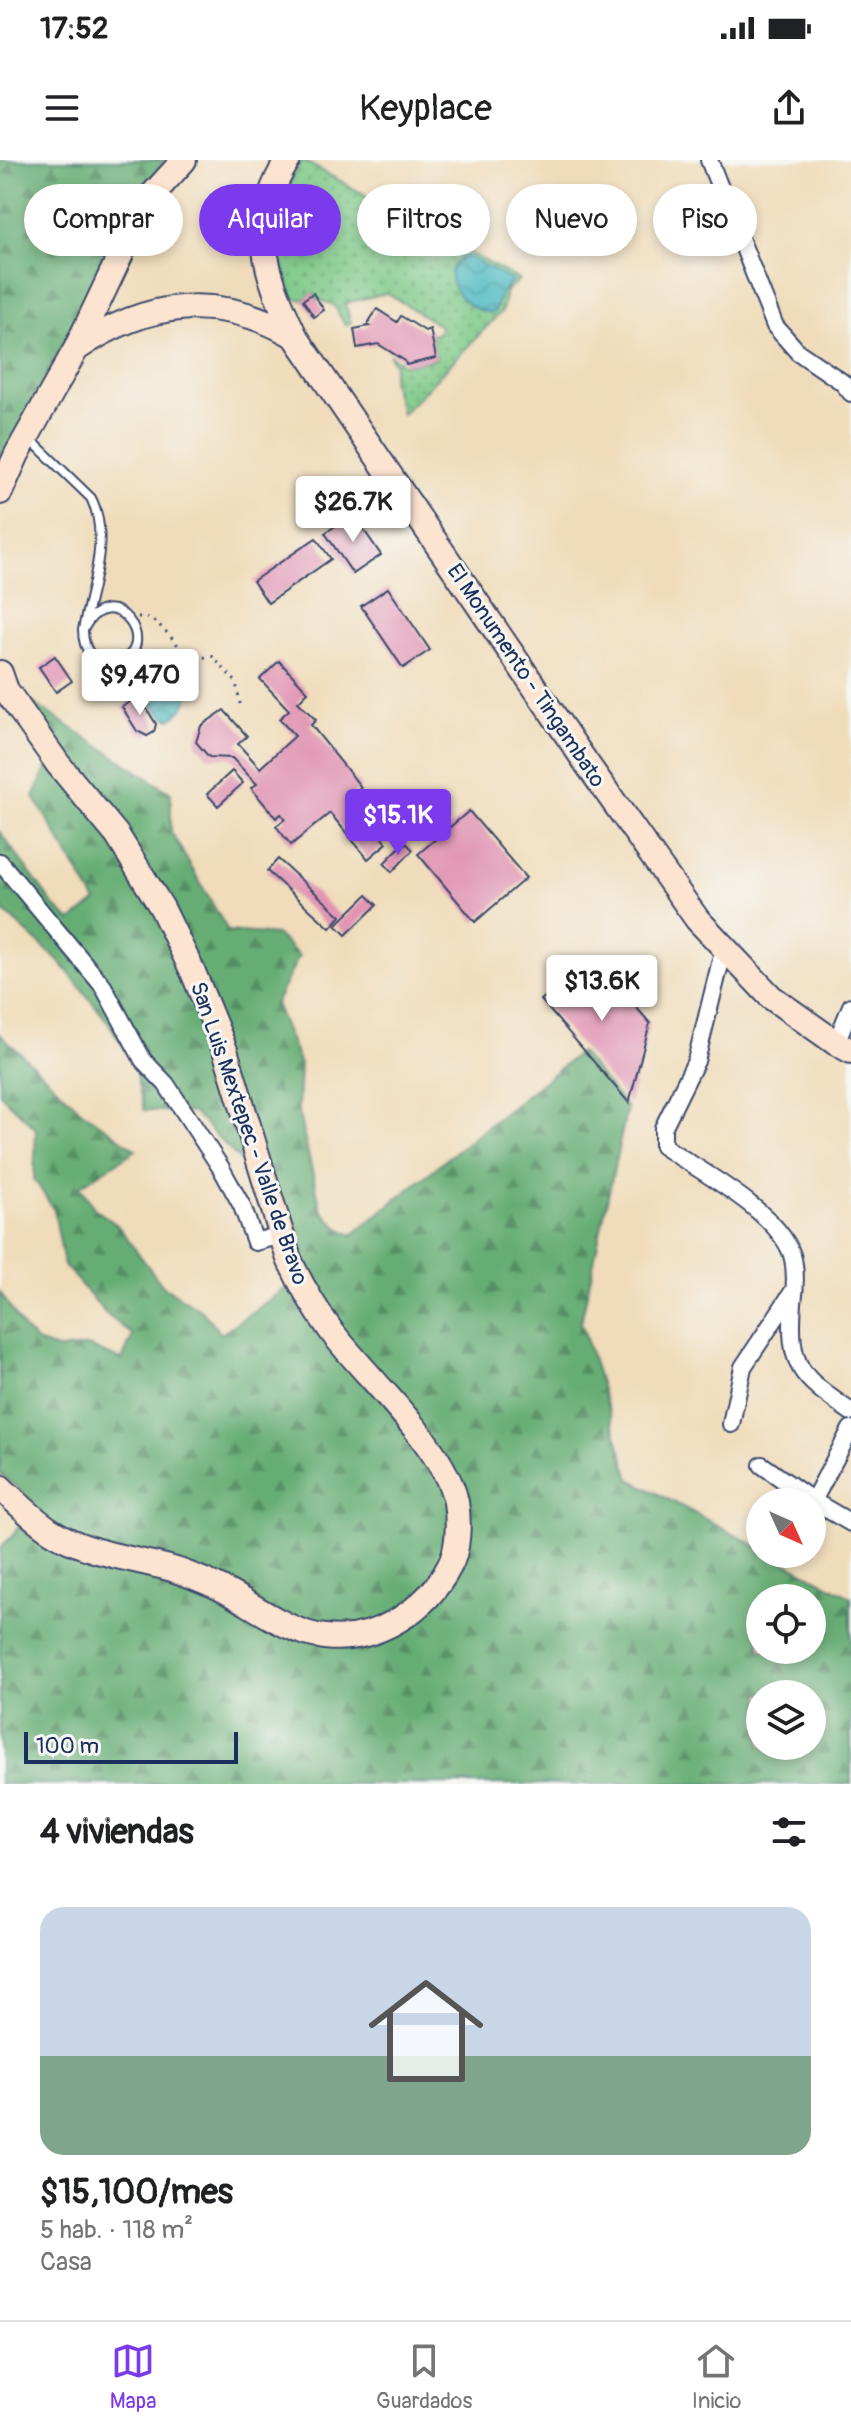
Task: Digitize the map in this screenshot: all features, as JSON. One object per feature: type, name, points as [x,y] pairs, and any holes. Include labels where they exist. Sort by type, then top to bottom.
[{"type":"main road","points":[[0,492],[27,436],[76,349],[145,203],[184,160]]},
{"type":"main road","name":"El Monumento - Tingambato","points":[[288,160],[273,186],[264,229],[267,269],[295,336],[587,764],[697,919],[771,997],[843,1047]]},
{"type":"main road","points":[[76,349],[101,332],[133,317],[184,307],[241,313],[260,318],[295,336]]},
{"type":"main road","name":"San Luis Mextepec - Valle de Bravo","points":[[0,673],[6,690],[58,764],[117,835],[162,908],[225,1050],[281,1235],[304,1290],[332,1332],[438,1461],[455,1500],[457,1533],[451,1565],[430,1595],[401,1619],[378,1631],[346,1638],[322,1637],[289,1625],[216,1586],[169,1568],[74,1543],[51,1531],[0,1487]]},
{"type":"street","points":[[709,160],[775,326],[798,352],[842,382],[851,393]]},
{"type":"street","points":[[0,862],[68,948],[103,986],[143,1060],[166,1084],[221,1168],[242,1206],[255,1242],[281,1235]]},
{"type":"street","points":[[724,948],[696,1061],[663,1128],[663,1146],[766,1215],[792,1254],[795,1289],[791,1332],[797,1367],[819,1390],[851,1412]]},
{"type":"street","points":[[843,1047],[851,1006]]},
{"type":"street","points":[[731,1424],[743,1367],[795,1289]]},
{"type":"street","points":[[820,1488],[851,1429]]},
{"type":"street","points":[[762,1465],[795,1488]]},
{"type":"street","points":[[826,1509],[851,1523]]},
{"type":"lane","points":[[27,436],[91,498],[97,510],[100,550],[83,630],[83,643],[90,655],[101,662],[115,663],[127,657],[135,646],[136,632],[131,619],[121,612],[98,612],[89,619],[83,630]]},
{"type":"path","points":[[131,619],[150,619],[192,657],[212,656],[236,682],[241,709]]},
{"type":"green space","points":[[0,160],[165,160],[148,184],[24,184],[24,256],[106,256],[0,465]]},
{"type":"green space","points":[[302,160],[357,190],[357,256],[476,256],[519,280],[506,291],[502,311],[402,414],[392,381],[394,365],[390,355],[405,365],[436,359],[431,335],[439,333],[440,326],[387,293],[345,303],[351,323],[345,325],[334,305],[317,299],[314,293],[303,300],[294,298],[281,256],[341,256],[341,184],[290,184]]},
{"type":"green space","points":[[10,688],[171,793],[171,832],[228,931],[277,935],[299,956],[275,1004],[300,1064],[298,1111],[321,1209],[336,1226],[352,1235],[580,1052],[627,1108],[581,1322],[630,1479],[746,1541],[746,1568],[797,1568],[851,1597],[851,1784],[0,1784],[0,1548],[13,1535],[34,1503],[0,1473],[0,1292],[25,1331],[39,1343],[60,1350],[88,1346],[122,1360],[133,1335],[106,1314],[64,1265],[54,1210],[34,1179],[36,1129],[0,1094],[0,1034],[82,1111],[136,1150],[80,1186],[94,1208],[117,1225],[162,1285],[203,1312],[221,1334],[296,1281],[271,1192],[194,1113],[144,1110],[133,1062],[107,1021],[60,962],[0,908],[0,832],[55,907],[71,921],[96,902],[34,797],[54,750]]},
{"type":"water","points":[[467,256],[512,281],[502,292],[494,312],[472,306],[455,290],[452,270],[457,262]]},
{"type":"water","points":[[177,665],[189,667],[189,690],[186,703],[170,719],[155,708],[147,690],[161,683],[172,683]]},
{"type":"building","points":[[313,293],[324,310],[314,317],[303,300]]},
{"type":"building","points":[[377,309],[397,322],[401,316],[425,331],[430,329],[436,358],[406,365],[405,361],[378,344],[357,348],[354,329],[369,326]]},
{"type":"building","points":[[353,514],[381,555],[353,574],[325,533]]},
{"type":"building","points":[[316,538],[331,559],[268,603],[253,581]]},
{"type":"building","points":[[388,588],[430,650],[403,668],[361,606]]},
{"type":"building","points":[[55,656],[72,681],[56,692],[39,667]]},
{"type":"building","points":[[279,661],[308,692],[298,702],[316,720],[311,725],[361,787],[349,797],[387,843],[368,859],[330,813],[291,845],[276,826],[285,819],[281,814],[276,818],[251,788],[257,784],[232,758],[209,757],[196,742],[201,726],[224,710],[247,736],[238,744],[260,768],[295,736],[279,719],[289,710],[260,679]]},
{"type":"building","points":[[139,696],[156,724],[154,732],[147,736],[137,731],[122,707]]},
{"type":"building","points":[[232,771],[243,783],[218,806],[207,794]]},
{"type":"building","points":[[469,811],[526,878],[475,922],[418,854]]},
{"type":"building","points":[[405,842],[413,850],[392,872],[384,863]]},
{"type":"building","points":[[278,859],[341,916],[330,928],[267,871]]},
{"type":"building","points":[[367,895],[377,905],[346,935],[336,925]]},
{"type":"building","points":[[592,957],[650,1023],[629,1103],[541,1000]]}]
